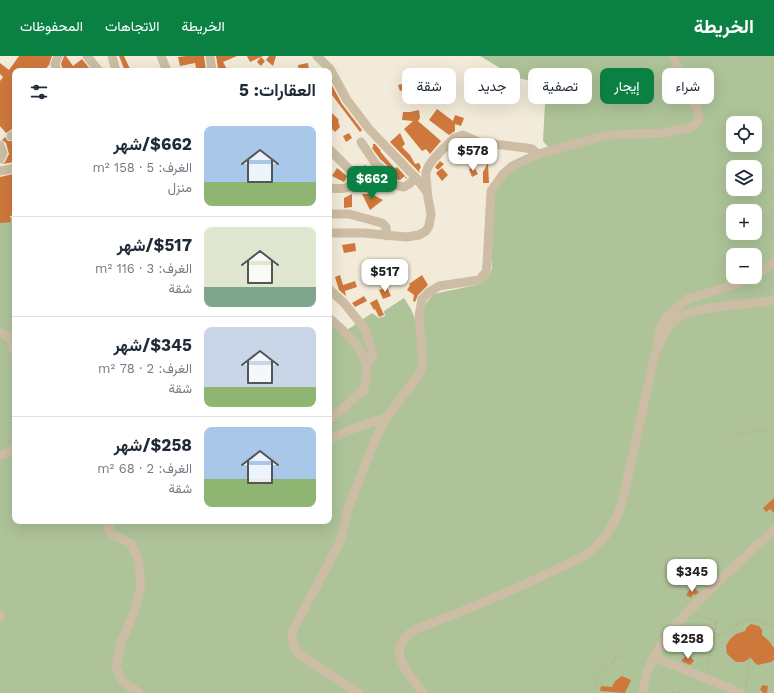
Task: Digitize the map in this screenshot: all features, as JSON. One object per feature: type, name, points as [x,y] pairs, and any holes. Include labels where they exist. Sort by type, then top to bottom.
[{"type":"street","points":[[56,68],[55,64],[58,56]]},
{"type":"street","points":[[87,56],[97,68]]},
{"type":"street","points":[[112,56],[115,68]]},
{"type":"street","points":[[161,56],[166,68]]},
{"type":"street","points":[[210,56],[212,68]]},
{"type":"street","points":[[317,56],[329,68]]},
{"type":"street","points":[[359,693],[296,652],[292,645],[291,638],[293,630],[341,540],[348,511],[377,435],[421,371],[423,365],[423,348],[419,316],[422,299],[426,294],[439,286],[479,280],[486,272],[491,190],[503,174],[512,166],[538,154],[609,135],[663,133],[682,130],[694,125],[698,121],[699,116],[697,109],[672,56]]},
{"type":"street","points":[[332,73],[347,100],[369,129],[428,192]]},
{"type":"street","points":[[332,233],[364,233],[406,237],[416,236],[426,231],[430,222],[431,214],[426,177],[427,169],[454,138],[458,136],[468,136],[479,142],[529,148],[538,154]]},
{"type":"street","points":[[361,142],[375,163],[398,187],[407,186],[416,178]]},
{"type":"street","points":[[0,145],[3,153],[0,158]]},
{"type":"street","points":[[332,152],[352,172],[357,180],[356,184],[352,186],[332,188]]},
{"type":"street","points":[[0,171],[12,169]]},
{"type":"street","points":[[332,214],[349,214],[382,223],[386,227],[387,236]]},
{"type":"street","points":[[762,271],[774,263]]},
{"type":"street","points":[[423,693],[401,661],[401,642],[409,633],[500,596],[575,560],[591,550],[608,532],[622,503],[656,354],[661,324],[666,317],[687,299],[737,284]]},
{"type":"street","points":[[332,292],[344,303],[366,329],[373,355],[371,359],[365,362]]},
{"type":"street","points":[[656,354],[668,328],[677,319],[685,315],[711,308],[774,300]]},
{"type":"street","points":[[332,321],[347,334],[365,357],[367,372],[364,390],[332,417]]},
{"type":"street","points":[[0,332],[12,339]]},
{"type":"street","points":[[332,438],[347,431],[388,417]]},
{"type":"street","points":[[0,456],[12,450]]},
{"type":"street","points":[[110,524],[108,529],[111,534],[131,543],[139,562],[140,585],[134,613],[121,643],[116,666],[122,681],[138,693]]},
{"type":"street","points":[[643,693],[647,672],[669,633],[688,612],[774,530]]},
{"type":"street","points":[[654,658],[740,693]]},
{"type":"path","points":[[735,434],[758,430],[774,430]]},
{"type":"path","points":[[688,612],[717,622]]},
{"type":"path","points":[[714,634],[723,634],[734,626],[750,620],[774,626]]},
{"type":"path","points":[[705,679],[717,622]]},
{"type":"path","points":[[674,666],[717,622]]},
{"type":"path","points":[[669,633],[677,632],[684,636],[690,650]]},
{"type":"path","points":[[745,693],[750,654]]},
{"type":"path","points":[[599,693],[594,685],[596,684],[594,680],[595,678],[614,663],[616,656],[621,658]]},
{"type":"path","points":[[668,684],[674,693]]},
{"type":"path","points":[[678,693],[696,688],[711,689]]},
{"type":"green space","points":[[480,56],[774,56],[774,693],[0,693],[0,221],[12,217],[12,524],[332,524],[332,318],[347,330],[372,313],[379,318],[385,316],[384,311],[404,298],[415,319],[422,315],[426,303],[433,294],[481,284],[490,274],[492,268],[494,194],[501,179],[527,161],[553,153],[543,141],[545,104],[592,104],[592,68],[528,68],[528,80],[520,78],[520,68],[500,68]]},
{"type":"building","points":[[19,56],[52,56],[46,68],[12,68],[12,129],[6,133],[0,126],[0,81],[3,77],[0,74],[0,63],[9,70]]},
{"type":"building","points":[[64,56],[66,56],[73,66],[82,59],[89,68],[63,68],[61,64]]},
{"type":"building","points":[[119,56],[124,56],[130,68],[124,68]]},
{"type":"building","points":[[204,56],[206,68],[196,68],[195,63],[180,66],[178,57]]},
{"type":"building","points":[[216,56],[237,56],[223,62],[226,68],[218,68]]},
{"type":"building","points":[[247,56],[263,56],[250,62]]},
{"type":"building","points":[[269,56],[276,56],[273,66],[266,60]]},
{"type":"building","points":[[261,57],[265,61],[261,66],[257,62]]},
{"type":"building","points":[[308,63],[309,68],[298,68],[298,65]]},
{"type":"building","points":[[402,84],[402,90],[400,91],[398,85]]},
{"type":"building","points":[[332,86],[342,104],[362,130],[360,132],[332,95]]},
{"type":"building","points":[[437,109],[453,121],[455,115],[464,118],[461,126],[455,124],[455,131],[449,135],[429,120]]},
{"type":"building","points":[[419,110],[420,118],[418,121],[441,141],[430,154],[426,149],[422,151],[404,129],[413,121],[402,120],[403,112]]},
{"type":"building","points":[[332,113],[339,120],[340,127],[335,132],[332,129]]},
{"type":"building","points":[[349,133],[352,138],[346,142],[343,136]]},
{"type":"building","points":[[400,133],[405,144],[402,147],[410,155],[415,164],[419,163],[421,167],[419,170],[420,173],[390,142]]},
{"type":"building","points":[[5,137],[8,141],[12,141],[12,162],[2,164],[5,162],[9,154],[6,143],[2,140]]},
{"type":"building","points":[[373,144],[375,144],[395,169],[397,167],[407,178],[406,179],[405,176],[398,180],[389,167],[380,159],[372,148]]},
{"type":"building","points":[[440,161],[444,164],[438,170],[435,167]]},
{"type":"building","points":[[488,163],[489,183],[483,183],[483,172]]},
{"type":"building","points":[[365,165],[369,169],[368,170],[374,179],[369,183],[358,171]]},
{"type":"building","points":[[474,167],[478,174],[472,177],[469,169]]},
{"type":"building","points":[[337,168],[347,176],[344,182],[332,176]]},
{"type":"building","points":[[442,168],[448,175],[442,181],[436,173]]},
{"type":"building","points":[[12,174],[11,222],[0,223],[0,177]]},
{"type":"building","points":[[352,194],[352,207],[344,208],[344,198]]},
{"type":"building","points":[[362,194],[372,194],[383,200],[370,210]]},
{"type":"building","points":[[355,243],[356,251],[344,253],[342,245]]},
{"type":"building","points":[[377,274],[388,280],[386,286],[374,280]]},
{"type":"building","points":[[340,275],[343,285],[355,281],[357,287],[345,291],[346,296],[339,290],[335,277]]},
{"type":"building","points":[[422,275],[428,285],[418,295],[415,302],[413,301],[414,295],[407,290],[410,285],[409,284]]},
{"type":"building","points":[[387,287],[391,296],[383,299],[379,290]]},
{"type":"building","points":[[364,296],[367,301],[355,307],[352,303]]},
{"type":"building","points":[[377,299],[384,315],[379,317],[370,303]]},
{"type":"building","points":[[774,498],[774,513],[770,509],[766,512],[763,508]]},
{"type":"building","points":[[692,587],[699,592],[695,595],[693,594],[691,598],[686,595]]},
{"type":"building","points":[[751,624],[759,626],[762,630],[762,635],[774,648],[774,660],[771,662],[758,665],[751,658],[743,662],[736,662],[727,654],[726,646],[730,639],[736,634],[745,631]]},
{"type":"building","points":[[688,654],[694,661],[690,665],[681,661]]},
{"type":"building","points":[[622,676],[631,680],[625,693],[600,691],[601,686],[612,687],[615,681]]},
{"type":"building","points":[[763,685],[768,686],[767,693],[763,693],[760,689]]}]
